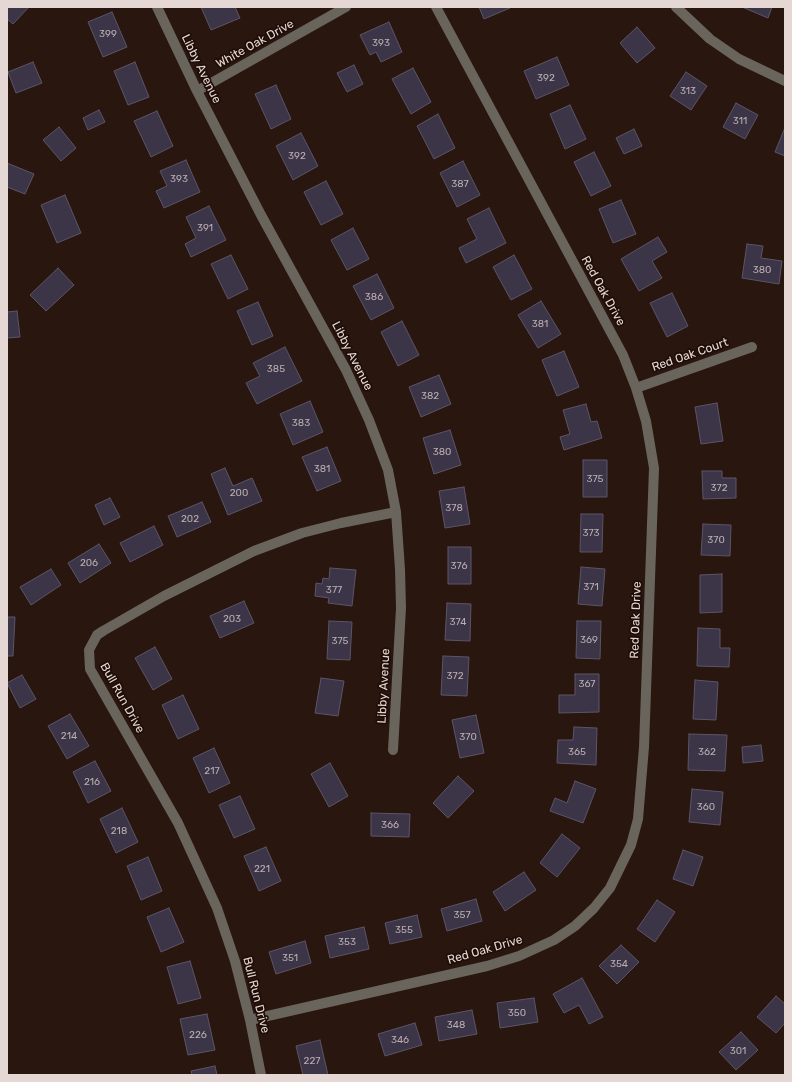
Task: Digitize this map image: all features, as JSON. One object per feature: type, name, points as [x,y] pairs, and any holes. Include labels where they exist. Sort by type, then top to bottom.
[{"type":"street","name":"Libby Avenue","points":[[158,7],[197,91],[261,215],[346,370],[369,420],[388,470],[396,512],[401,608],[394,750]]},
{"type":"street","name":"White Oak Drive","points":[[197,91],[346,7]]},
{"type":"street","name":"Red Oak Drive","points":[[250,1020],[338,1001],[519,956],[554,940],[575,926],[594,908],[610,888],[631,845],[638,819],[644,747],[654,468],[646,421],[636,388],[623,355],[436,7]]},
{"type":"street","points":[[676,7],[710,39],[739,59],[785,81]]},
{"type":"street","name":"Red Oak Court","points":[[636,388],[752,347]]},
{"type":"street","name":"Bull Run Drive","points":[[262,1075],[235,960],[220,916],[195,857],[178,823],[90,668],[88,650],[97,635],[103,631],[164,596],[254,551],[302,533],[341,523],[396,512]]},
{"type":"building","points":[[7,7],[29,7],[13,24],[7,19]]},
{"type":"building","points":[[201,7],[235,7],[240,18],[211,30]]},
{"type":"building","points":[[479,7],[510,7],[510,8],[484,19]]},
{"type":"building","points":[[742,7],[772,7],[768,18]]},
{"type":"building","points":[[112,12],[127,47],[103,57],[88,22]]},
{"type":"building","points":[[389,22],[402,52],[381,62],[376,52],[370,55],[360,35]]},
{"type":"building","points":[[637,27],[655,48],[637,63],[620,43]]},
{"type":"building","points":[[557,57],[569,85],[536,99],[524,71]]},
{"type":"building","points":[[33,62],[42,83],[16,93],[8,72]]},
{"type":"building","points":[[135,62],[149,97],[128,105],[114,71]]},
{"type":"building","points":[[354,65],[363,84],[347,92],[337,73]]},
{"type":"building","points":[[413,68],[431,102],[411,114],[392,79]]},
{"type":"building","points":[[686,72],[707,86],[691,110],[670,96]]},
{"type":"building","points":[[276,85],[291,119],[271,129],[255,94]]},
{"type":"building","points":[[736,103],[758,115],[745,139],[723,127]]},
{"type":"building","points":[[570,105],[586,139],[565,149],[550,114]]},
{"type":"building","points":[[99,110],[105,122],[88,130],[83,118]]},
{"type":"building","points":[[157,111],[173,146],[151,157],[134,121]]},
{"type":"building","points":[[438,114],[455,148],[434,159],[417,126]]},
{"type":"building","points":[[59,127],[76,148],[61,161],[43,140]]},
{"type":"building","points":[[634,129],[642,146],[624,154],[616,138]]},
{"type":"building","points":[[784,130],[785,131],[785,156],[775,152]]},
{"type":"building","points":[[301,133],[318,166],[293,180],[276,146]]},
{"type":"building","points":[[594,152],[611,186],[591,196],[574,162]]},
{"type":"building","points":[[186,160],[200,192],[164,208],[156,191],[167,186],[160,171]]},
{"type":"building","points":[[463,161],[480,195],[457,207],[440,173]]},
{"type":"building","points":[[7,163],[34,174],[25,194],[7,187]]},
{"type":"building","points":[[326,181],[343,214],[321,225],[304,192]]},
{"type":"building","points":[[65,195],[81,233],[57,243],[41,205]]},
{"type":"building","points":[[621,200],[636,234],[613,243],[599,209]]},
{"type":"building","points":[[209,206],[226,240],[191,257],[185,244],[196,238],[186,217]]},
{"type":"building","points":[[489,208],[506,243],[466,263],[459,248],[477,239],[467,219]]},
{"type":"building","points":[[353,228],[369,259],[347,270],[331,240]]},
{"type":"building","points":[[658,237],[667,252],[652,261],[662,278],[639,291],[621,259]]},
{"type":"building","points":[[747,244],[763,246],[761,258],[782,261],[779,284],[742,278]]},
{"type":"building","points":[[231,255],[248,289],[228,299],[211,264]]},
{"type":"building","points":[[514,255],[532,289],[511,300],[493,267]]},
{"type":"building","points":[[58,268],[74,285],[46,311],[30,295]]},
{"type":"building","points":[[377,274],[394,308],[371,320],[353,286]]},
{"type":"building","points":[[672,293],[688,326],[667,337],[650,303]]},
{"type":"building","points":[[541,301],[561,334],[538,348],[518,315]]},
{"type":"building","points":[[258,302],[273,336],[252,345],[237,311]]},
{"type":"building","points":[[17,311],[20,337],[7,338],[7,312]]},
{"type":"building","points":[[402,321],[419,355],[398,366],[381,332]]},
{"type":"building","points":[[285,347],[302,381],[257,404],[246,383],[260,376],[253,363]]},
{"type":"building","points":[[564,351],[579,387],[557,396],[542,360]]},
{"type":"building","points":[[439,375],[451,404],[421,417],[409,387]]},
{"type":"building","points":[[310,401],[323,432],[293,445],[280,414]]},
{"type":"building","points":[[717,403],[723,441],[701,444],[695,407]]},
{"type":"building","points":[[586,404],[591,422],[597,421],[602,438],[564,450],[560,437],[570,434],[563,410]]},
{"type":"building","points":[[450,430],[461,465],[434,474],[423,438]]},
{"type":"building","points":[[327,447],[341,481],[317,491],[302,457]]},
{"type":"building","points":[[583,460],[607,460],[607,497],[583,497]]},
{"type":"building","points":[[225,468],[233,486],[252,478],[262,501],[228,515],[211,474]]},
{"type":"building","points":[[702,471],[722,471],[722,478],[736,478],[736,498],[703,499]]},
{"type":"building","points":[[464,487],[470,524],[445,528],[439,491]]},
{"type":"building","points":[[110,498],[120,517],[104,525],[95,505]]},
{"type":"building","points":[[202,502],[211,522],[177,537],[168,516]]},
{"type":"building","points":[[581,514],[603,514],[602,552],[580,552]]},
{"type":"building","points":[[703,524],[731,525],[730,556],[701,555]]},
{"type":"building","points":[[154,526],[163,545],[130,562],[120,543]]},
{"type":"building","points":[[99,544],[111,563],[80,583],[68,563]]},
{"type":"building","points":[[448,547],[471,547],[471,584],[448,584]]},
{"type":"building","points":[[581,567],[605,569],[602,606],[578,604]]},
{"type":"building","points":[[330,568],[356,570],[352,606],[328,603],[329,598],[315,596],[316,583],[322,584],[323,578],[329,579]]},
{"type":"building","points":[[51,569],[61,585],[31,605],[20,587]]},
{"type":"building","points":[[722,574],[722,612],[700,613],[700,575]]},
{"type":"building","points":[[244,601],[254,623],[220,638],[210,616]]},
{"type":"building","points":[[447,603],[471,604],[470,641],[445,640]]},
{"type":"building","points":[[7,617],[15,617],[13,656],[7,656]]},
{"type":"building","points":[[329,621],[352,622],[350,660],[327,659]]},
{"type":"building","points":[[577,621],[601,621],[600,659],[576,658]]},
{"type":"building","points":[[698,628],[720,629],[720,648],[730,648],[729,667],[697,666]]},
{"type":"building","points":[[155,647],[172,679],[153,690],[135,658]]},
{"type":"building","points":[[443,656],[469,657],[467,696],[441,695]]},
{"type":"building","points":[[575,674],[599,674],[599,712],[559,713],[559,695],[575,695]]},
{"type":"building","points":[[22,675],[36,699],[20,708],[7,683]]},
{"type":"building","points":[[321,678],[344,681],[338,716],[315,713]]},
{"type":"building","points":[[695,680],[718,682],[716,720],[693,719]]},
{"type":"building","points":[[183,695],[199,729],[178,739],[162,705]]},
{"type":"building","points":[[70,714],[89,746],[67,759],[48,726]]},
{"type":"building","points":[[476,715],[484,753],[460,758],[452,720]]},
{"type":"building","points":[[574,727],[597,728],[596,765],[557,763],[558,740],[573,740]]},
{"type":"building","points":[[689,734],[727,735],[725,771],[688,770]]},
{"type":"building","points":[[761,745],[763,761],[743,763],[742,747]]},
{"type":"building","points":[[214,748],[230,783],[209,793],[193,758]]},
{"type":"building","points":[[95,761],[111,791],[88,803],[73,772]]},
{"type":"building","points":[[330,763],[348,796],[329,807],[311,774]]},
{"type":"building","points":[[458,776],[474,791],[448,818],[433,803]]},
{"type":"building","points":[[575,781],[596,789],[583,823],[550,811],[555,798],[567,803]]},
{"type":"building","points":[[692,789],[723,792],[720,825],[689,822]]},
{"type":"building","points":[[240,796],[255,829],[234,838],[219,805]]},
{"type":"building","points":[[122,808],[138,842],[116,853],[100,819]]},
{"type":"building","points":[[371,813],[410,814],[409,837],[371,836]]},
{"type":"building","points":[[562,834],[580,848],[557,877],[540,863]]},
{"type":"building","points":[[266,847],[281,881],[259,891],[244,856]]},
{"type":"building","points":[[683,850],[703,857],[693,886],[673,879]]},
{"type":"building","points":[[148,857],[162,891],[141,900],[127,866]]},
{"type":"building","points":[[524,872],[536,890],[505,911],[493,892]]},
{"type":"building","points":[[476,899],[482,921],[447,931],[441,909]]},
{"type":"building","points":[[657,900],[675,912],[655,942],[637,929]]},
{"type":"building","points":[[169,908],[184,942],[161,952],[147,917]]},
{"type":"building","points":[[417,915],[422,937],[390,944],[385,923]]},
{"type":"building","points":[[364,927],[369,949],[330,958],[325,936]]},
{"type":"building","points":[[305,941],[311,963],[276,974],[269,952]]},
{"type":"building","points":[[621,945],[639,962],[617,984],[599,966]]},
{"type":"building","points":[[190,961],[201,998],[178,1004],[167,967]]},
{"type":"building","points":[[582,978],[603,1017],[589,1024],[579,1005],[564,1013],[553,994]]},
{"type":"building","points":[[776,996],[785,1004],[785,1023],[776,1033],[757,1017]]},
{"type":"building","points":[[534,998],[538,1022],[500,1028],[497,1003]]},
{"type":"building","points":[[472,1010],[477,1034],[439,1041],[435,1017]]},
{"type":"building","points":[[207,1014],[215,1050],[188,1055],[180,1019]]},
{"type":"building","points":[[415,1023],[422,1045],[385,1056],[378,1034]]},
{"type":"building","points":[[741,1032],[758,1050],[736,1070],[719,1052]]},
{"type":"building","points":[[320,1040],[328,1075],[303,1075],[296,1046]]},
{"type":"building","points":[[215,1066],[217,1075],[192,1075],[191,1071]]}]
